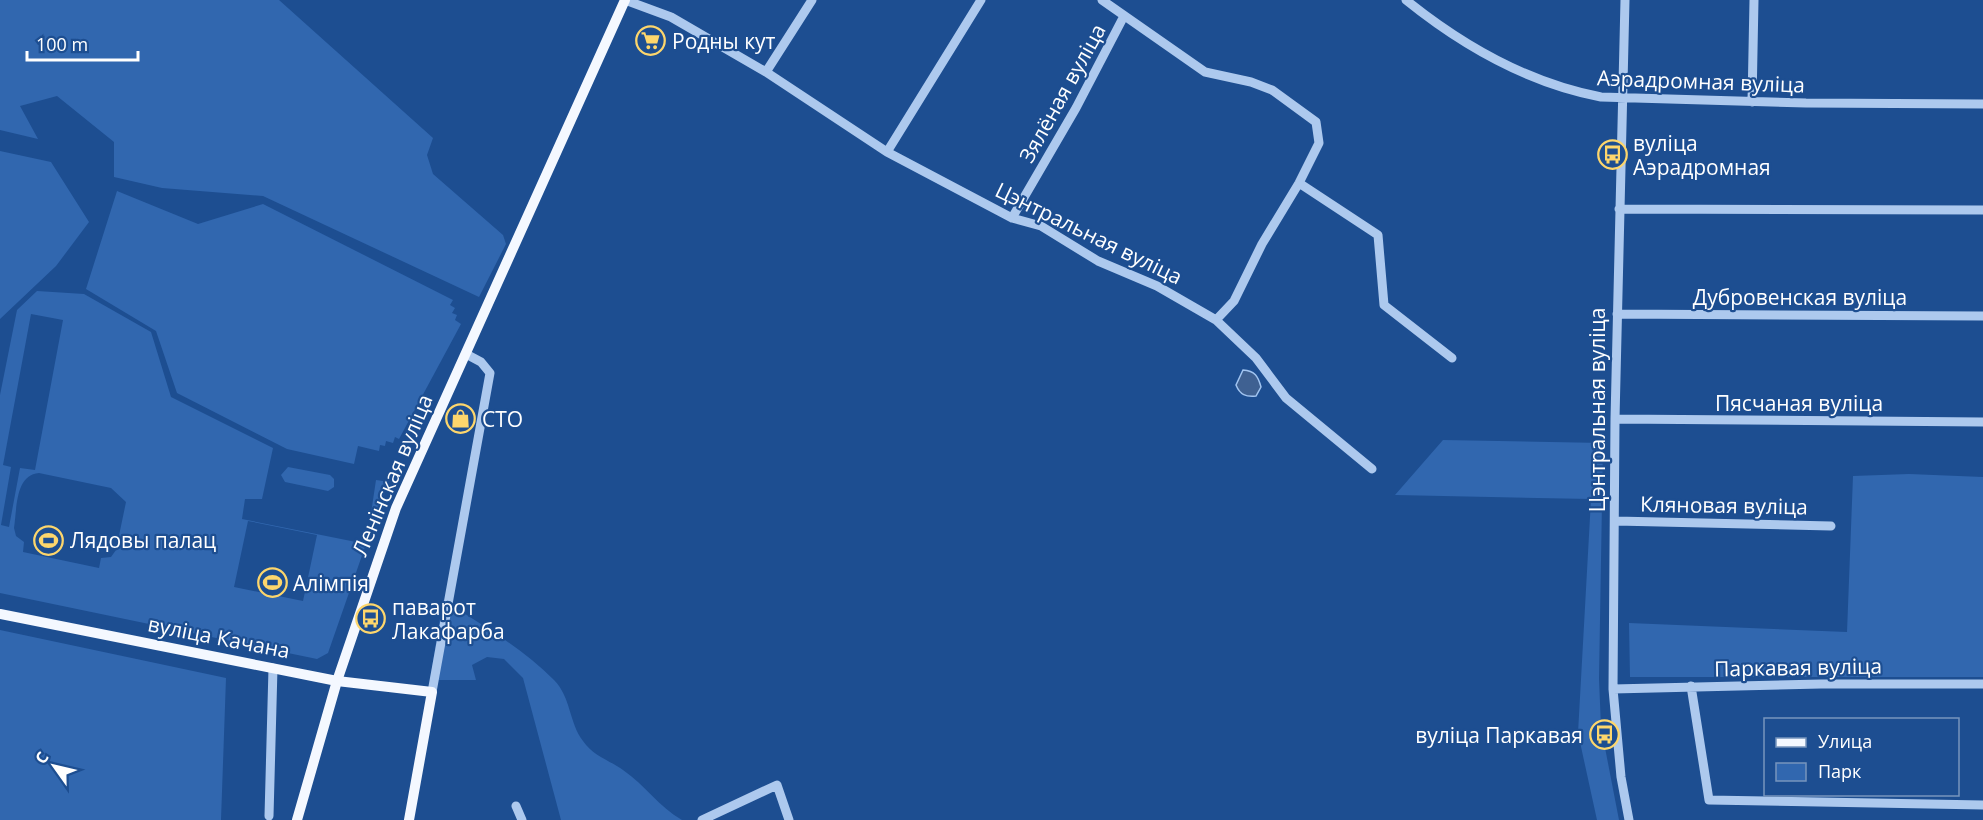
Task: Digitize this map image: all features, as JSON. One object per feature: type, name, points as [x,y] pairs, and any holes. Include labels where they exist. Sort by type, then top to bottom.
[{"type":"main road","name":"Цэнтральная вуліца","points":[[562,140],[625,0]]},
{"type":"main road","name":"Ленінская вуліца","points":[[297,820],[337,681],[396,508],[562,140]]},
{"type":"main road","name":"вуліца Качана","points":[[0,614],[337,681],[432,692]]},
{"type":"main road","points":[[410,820],[432,692]]},
{"type":"street","name":"Цэнтральная вуліца","points":[[625,0],[671,18],[766,72],[888,152],[1012,218],[1041,226],[1098,261],[1157,286],[1216,320],[1256,358],[1286,398],[1372,469]]},
{"type":"street","points":[[766,72],[812,0]]},
{"type":"street","points":[[888,152],[981,0]]},
{"type":"street","points":[[1102,0],[1205,72],[1251,82],[1272,90],[1316,122],[1319,143],[1299,183],[1262,244],[1234,301],[1216,320]]},
{"type":"street","name":"Аэрадромная вуліца","points":[[1406,0],[1445,32],[1514,70],[1582,93],[1623,97],[1752,102],[1983,104]]},
{"type":"street","name":"Цэнтральная вуліца","points":[[1625,0],[1615,419],[1613,689],[1621,777],[1629,820]]},
{"type":"street","points":[[1752,102],[1754,0]]},
{"type":"street","name":"Зялёная вуліца","points":[[1012,218],[1076,108],[1124,16]]},
{"type":"street","points":[[1299,183],[1378,235],[1384,305],[1452,358]]},
{"type":"street","points":[[1619,209],[1983,210]]},
{"type":"street","name":"Дубровенская вуліца","points":[[1617,314],[1983,316]]},
{"type":"street","points":[[432,692],[490,373],[481,362],[466,354]]},
{"type":"street","name":"Пясчаная вуліца","points":[[1615,419],[1983,422]]},
{"type":"street","name":"Кляновая вуліца","points":[[1616,521],[1831,526]]},
{"type":"street","points":[[269,816],[273,668]]},
{"type":"street","name":"Паркавая вуліца","points":[[1613,689],[1691,686],[1983,684]]},
{"type":"street","points":[[1691,686],[1709,800],[1983,805]]},
{"type":"street","points":[[702,820],[777,785],[789,820]]},
{"type":"street","points":[[516,806],[522,820]]},
{"type":"green space","points":[[0,0],[279,0],[433,138],[427,155],[433,174],[503,235],[506,244],[479,297],[263,196],[162,188],[114,177],[114,142],[57,96],[20,106],[38,139],[0,130]]},
{"type":"green space","points":[[0,151],[51,162],[89,222],[56,266],[0,319]]},
{"type":"green space","points":[[117,191],[198,224],[263,204],[453,300],[450,305],[455,308],[452,313],[457,315],[455,320],[461,324],[399,439],[395,437],[393,443],[386,441],[385,446],[380,445],[379,451],[358,446],[354,464],[287,449],[177,393],[156,331],[86,289]]},
{"type":"green space","points":[[37,291],[84,294],[151,332],[171,397],[273,448],[262,499],[245,499],[242,519],[366,544],[328,653],[317,659],[0,593],[0,395],[17,310]],"holes":[[[31,314],[63,320],[35,470],[20,468],[9,527],[1,525],[11,467],[3,465]],[[39,473],[111,488],[126,502],[116,550],[111,557],[101,558],[99,568],[23,552],[24,542],[16,536],[14,528],[21,486],[31,475]],[[248,521],[317,535],[303,601],[234,587]]]},
{"type":"green space","points":[[1443,440],[1603,443],[1599,679],[1601,727],[1619,820],[1597,820],[1578,733],[1591,499],[1395,495]]},
{"type":"green space","points":[[288,467],[330,475],[334,479],[334,487],[328,491],[285,482],[281,475]]},
{"type":"green space","points":[[1909,474],[1983,477],[1983,677],[1630,677],[1629,623],[1847,632],[1853,476]]},
{"type":"green space","points":[[376,480],[383,481],[387,488],[373,520],[370,520]]},
{"type":"green space","points":[[443,600],[501,637],[542,668],[560,687],[578,734],[587,746],[631,776],[666,809],[682,820],[561,820],[523,678],[504,659],[487,657],[472,665],[476,680],[430,680]]},
{"type":"green space","points":[[0,630],[226,678],[221,820],[0,820]]},
{"type":"shaded area","points":[[1243,370],[1253,373],[1259,380],[1261,387],[1256,396],[1244,395],[1236,385]]},
{"type":"place","name":"Родны кут","points":[[651,41]]},
{"type":"place","name":"вуліца Аэрадромная","points":[[1612,155]]},
{"type":"place","name":"СТО","points":[[461,419]]},
{"type":"place","name":"Лядовы палац","points":[[49,540]]},
{"type":"place","name":"Алімпія","points":[[272,583]]},
{"type":"place","name":"паварот Лакафарба","points":[[371,619]]},
{"type":"place","name":"вуліца Паркавая","points":[[1604,735]]}]
